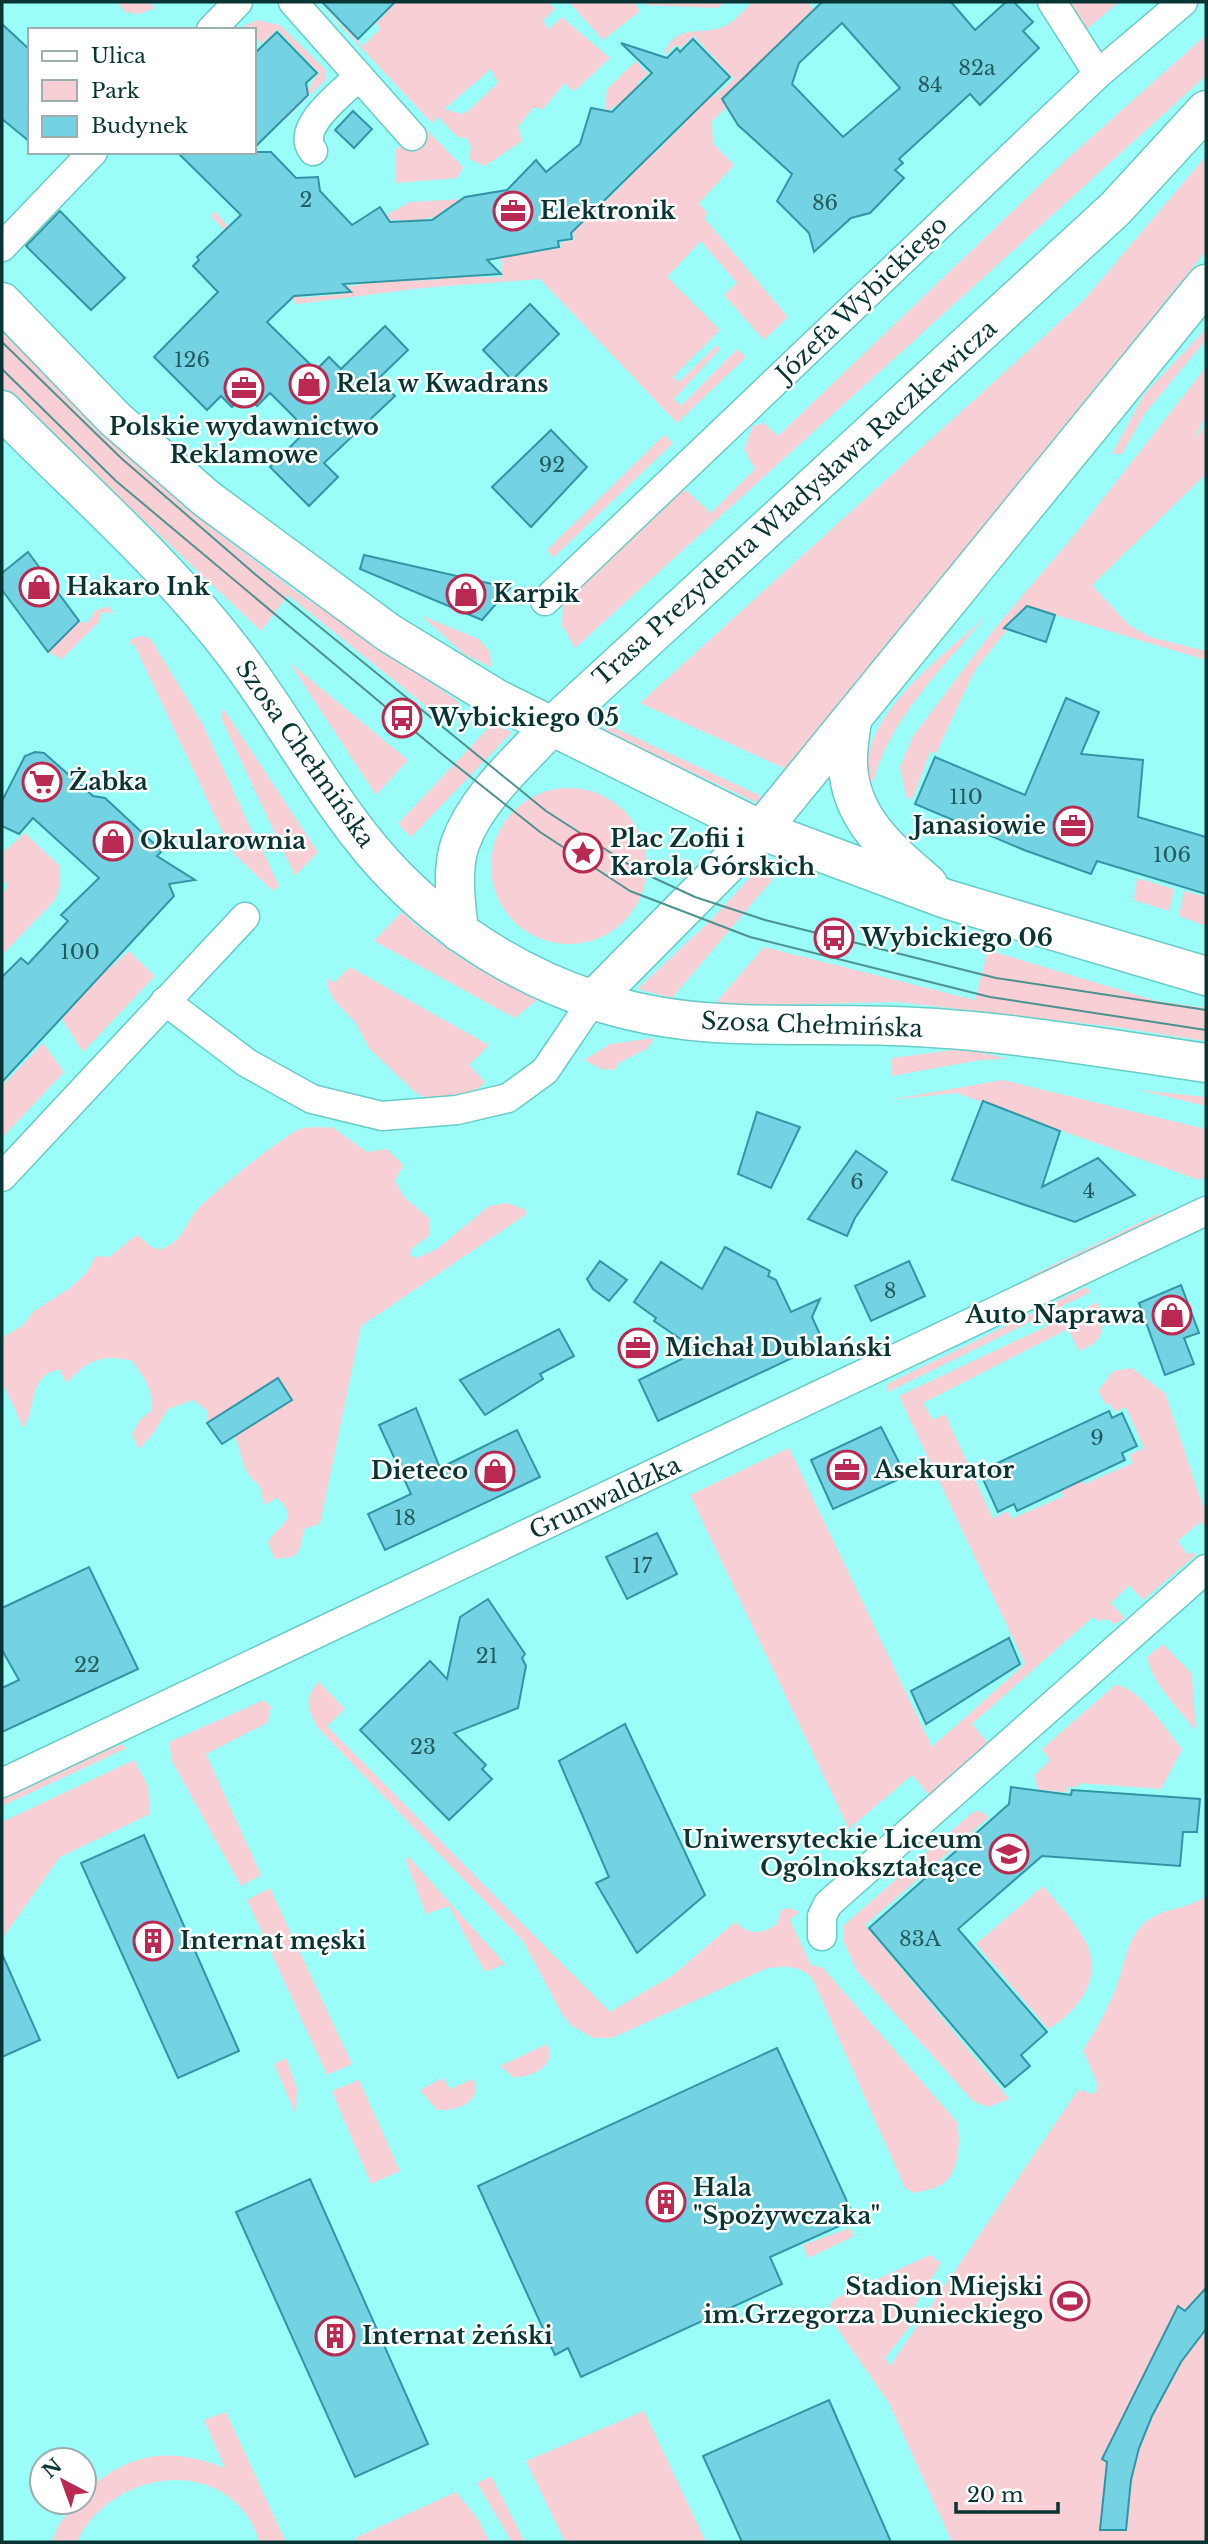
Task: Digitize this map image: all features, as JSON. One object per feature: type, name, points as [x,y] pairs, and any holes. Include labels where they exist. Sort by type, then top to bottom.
[{"type":"main road","name":"Trasa Prezydenta Władysława Raczkiewicza","points":[[459,932],[454,890],[459,846],[472,819],[491,793],[550,728],[1105,218],[1206,110]]},
{"type":"main road","points":[[593,1000],[761,830],[1206,284]]},
{"type":"main road","points":[[2,302],[115,419],[207,499],[389,634],[550,728],[761,830],[946,899],[1206,976]]},
{"type":"main road","name":"Szosa Chełmińska","points":[[2,410],[178,586],[232,650],[361,838],[405,884],[459,932],[494,956],[593,1000],[683,1021],[763,1027],[890,1025],[995,1032],[1206,1063]]},
{"type":"main road","points":[[852,721],[848,766],[860,810],[884,846],[946,899]]},
{"type":"street","points":[[213,28],[238,2]]},
{"type":"street","points":[[293,2],[412,136]]},
{"type":"street","points":[[1052,2],[1098,74]]},
{"type":"street","name":"Józefa Wybickiego","points":[[545,601],[1098,74],[1183,2]]},
{"type":"street","points":[[313,151],[307,141],[310,126],[359,76]]},
{"type":"street","points":[[2,247],[91,154]]},
{"type":"street","points":[[2,1177],[245,917]]},
{"type":"street","points":[[164,1001],[247,1063],[312,1099],[382,1116],[457,1110],[508,1098],[545,1071],[593,1000]]},
{"type":"street","name":"Grunwaldzka","points":[[2,1783],[1206,1211]]},
{"type":"street","points":[[822,1936],[822,1916],[828,1904],[1206,1569]]},
{"type":"green space","points":[[118,2],[149,2],[155,8],[139,14],[125,12]]},
{"type":"green space","points":[[318,2],[363,46],[380,29],[376,23],[386,14],[377,2],[548,2],[555,9],[543,21],[549,29],[562,17],[610,58],[577,89],[573,91],[565,83],[543,109],[534,107],[518,127],[522,141],[485,166],[469,159],[471,147],[467,138],[458,137],[437,116],[433,124]],"holes":[[[491,69],[498,83],[462,114],[444,109]]]},
{"type":"green space","points":[[569,2],[634,2],[640,11],[603,40]]},
{"type":"green space","points":[[644,2],[726,2],[717,8],[646,5]]},
{"type":"green space","points":[[753,2],[807,2],[814,10],[746,76],[736,118],[726,108],[712,121],[713,143],[734,165],[699,203],[707,213],[705,219],[788,317],[764,340],[724,295],[737,283],[701,241],[667,277],[720,330],[673,377],[679,382],[717,345],[720,349],[674,399],[681,406],[737,349],[746,357],[677,423],[540,279],[422,288],[297,304],[211,216],[215,211],[227,225],[296,271],[300,298],[344,294],[344,287],[360,285],[359,279],[396,276],[397,281],[438,280],[439,273],[476,270],[478,277],[502,277],[501,247],[533,231],[538,252],[561,248],[560,243],[574,240],[570,218],[586,211],[591,215],[624,184],[620,177],[647,150],[653,155],[686,122],[682,117],[708,92],[713,97],[734,79],[694,36],[680,48],[675,45],[666,55],[664,53],[677,36],[727,25]]},
{"type":"green space","points":[[1065,2],[1119,2],[1083,32]]},
{"type":"green space","points":[[257,20],[280,25],[326,70],[325,80],[286,119],[280,114],[312,85],[319,73],[277,29],[262,44],[256,37],[256,28],[242,27]]},
{"type":"green space","points":[[1206,35],[1206,75],[1199,82],[575,648],[562,625],[563,600],[680,490],[687,491],[711,513],[755,469],[744,449],[753,426],[764,423],[778,436],[1067,159]]},
{"type":"green space","points":[[636,61],[648,74],[637,83],[640,87],[618,108],[615,105],[604,116],[607,89]]},
{"type":"green space","points":[[423,126],[463,167],[457,178],[395,183],[396,149]]},
{"type":"green space","points":[[1206,156],[1206,251],[786,769],[640,703],[1084,300]]},
{"type":"green space","points":[[462,199],[443,210],[442,217],[426,218],[425,223],[403,225],[402,220],[388,220],[388,214],[410,202]]},
{"type":"green space","points":[[1206,329],[1206,340],[1145,413],[1122,454],[1112,454],[1144,394]]},
{"type":"green space","points":[[2,332],[185,508],[294,590],[459,702],[442,719],[288,595],[261,631],[2,386]]},
{"type":"green space","points":[[1206,367],[1206,417],[1194,438],[1206,425],[1206,474],[1092,585],[1129,625],[1150,637],[1206,651],[1206,660],[1026,606],[975,670],[936,753],[930,752],[912,800],[906,796],[900,767],[913,736],[995,628],[1076,533]]},
{"type":"green space","points":[[664,435],[673,443],[553,558],[547,550]]},
{"type":"green space","points":[[109,606],[113,614],[101,612],[100,621],[62,659],[48,652],[79,621],[87,623],[96,610]]},
{"type":"green space","points":[[987,615],[906,714],[892,735],[873,782],[868,784],[868,759],[875,735],[889,712],[927,669]]},
{"type":"green space","points":[[422,616],[479,639],[490,652],[491,667],[464,654]]},
{"type":"green space","points":[[140,636],[150,638],[202,723],[258,844],[231,844],[222,831],[134,644],[130,645],[131,639]]},
{"type":"green space","points":[[289,662],[408,760],[376,795]]},
{"type":"green space","points":[[223,708],[318,852],[295,876],[221,718]]},
{"type":"green space","points":[[492,724],[512,732],[411,837],[398,824]]},
{"type":"green space","points":[[609,725],[761,796],[757,803],[604,731]]},
{"type":"green space","points":[[569,788],[599,794],[624,811],[641,836],[647,866],[641,896],[624,921],[599,938],[569,944],[539,938],[514,921],[497,896],[491,866],[497,836],[514,811],[539,794]]},
{"type":"green space","points":[[25,833],[60,866],[59,888],[55,900],[2,955],[2,895],[8,885],[2,879],[2,853]]},
{"type":"green space","points":[[261,847],[279,886],[273,891],[232,852]]},
{"type":"green space","points":[[757,870],[773,879],[672,998],[637,989],[710,921]]},
{"type":"green space","points":[[1137,878],[1174,889],[1169,911],[1134,900]]},
{"type":"green space","points":[[1184,891],[1206,897],[1206,926],[1179,916]]},
{"type":"green space","points":[[402,912],[466,961],[537,1000],[515,1018],[374,941]]},
{"type":"green space","points":[[764,947],[975,1000],[988,950],[1157,1001],[1206,1008],[1206,1041],[1116,1027],[897,1002],[713,1006]]},
{"type":"green space","points":[[129,951],[155,976],[83,1052],[62,1019],[101,975],[101,966],[107,970]]},
{"type":"green space","points":[[350,967],[489,1045],[469,1065],[485,1082],[479,1088],[460,1094],[428,1099],[416,1093],[369,1048],[355,1022],[334,1000],[327,985],[329,978],[334,983]]},
{"type":"green space","points":[[654,1038],[648,1048],[617,1064],[616,1070],[601,1069],[584,1060],[610,1044]]},
{"type":"green space","points":[[43,1043],[64,1072],[2,1138],[2,1086]]},
{"type":"green space","points":[[954,1050],[980,1052],[1008,1059],[980,1060],[892,1076],[891,1058]]},
{"type":"green space","points":[[1003,1080],[1206,1129],[1206,1177],[1199,1180],[957,1093],[888,1100]]},
{"type":"green space","points":[[1139,1090],[1206,1097],[1206,1106]]},
{"type":"green space","points":[[332,1127],[367,1152],[387,1149],[403,1165],[395,1181],[404,1197],[430,1219],[430,1235],[411,1249],[410,1255],[417,1258],[437,1249],[489,1206],[507,1203],[524,1209],[527,1214],[361,1326],[320,1524],[304,1529],[300,1549],[293,1557],[275,1559],[268,1543],[285,1522],[288,1512],[277,1498],[264,1505],[260,1486],[246,1469],[235,1436],[292,1400],[278,1378],[207,1422],[207,1410],[193,1400],[168,1409],[152,1435],[139,1449],[132,1434],[139,1421],[152,1410],[152,1402],[147,1383],[131,1360],[110,1358],[94,1361],[66,1383],[60,1370],[50,1372],[38,1384],[23,1428],[2,1381],[2,1338],[22,1326],[34,1311],[70,1288],[87,1272],[96,1256],[109,1257],[135,1236],[160,1250],[167,1247],[180,1236],[199,1207],[277,1143],[300,1129]]},
{"type":"green space","points":[[1160,1213],[1162,1217],[1028,1283],[1028,1277]]},
{"type":"green space","points":[[1086,1287],[1091,1292],[888,1392],[887,1384]]},
{"type":"green space","points":[[1098,1302],[1102,1319],[1101,1332],[1088,1347],[1079,1351],[1068,1329],[923,1403],[933,1420],[945,1414],[993,1519],[1008,1511],[1011,1519],[1064,1496],[1061,1490],[1081,1480],[1084,1484],[1133,1463],[1129,1455],[1144,1448],[1126,1407],[1115,1412],[1110,1404],[1106,1405],[1098,1391],[1113,1371],[1132,1368],[1165,1393],[1203,1506],[1206,1504],[1206,1528],[1200,1522],[1178,1541],[1188,1555],[1192,1552],[1196,1555],[1143,1600],[1129,1585],[1111,1603],[1125,1618],[1115,1624],[1093,1617],[972,1724],[989,1744],[930,1796],[912,1775],[849,1829],[690,1495],[789,1448],[932,1747],[1025,1664],[899,1396]]},
{"type":"green space","points":[[1163,1644],[1192,1674],[1196,1731],[1167,1696],[1150,1667],[1147,1657]]},
{"type":"green space","points":[[319,1682],[345,1709],[327,1726],[610,2012],[673,1975],[735,1922],[751,1931],[761,1932],[777,1924],[781,1910],[790,1908],[799,1912],[790,1920],[811,1965],[823,1968],[957,2122],[957,2157],[947,2180],[935,2188],[915,2193],[905,2188],[812,1978],[802,1970],[784,1967],[765,1969],[612,2038],[593,2038],[571,2025],[562,2014],[523,1941],[317,1727],[311,1715],[309,1699]]},
{"type":"green space","points":[[1115,1685],[1133,1692],[1182,1749],[1161,1789],[1079,1783],[1078,1787],[1067,1787],[1067,1792],[1039,1790],[1034,1776],[1050,1760],[1042,1749]]},
{"type":"green space","points":[[264,1700],[271,1707],[267,1723],[206,1754],[261,1875],[241,1886],[172,1761],[169,1742]]},
{"type":"green space","points":[[122,1745],[127,1748],[2,1806],[2,1799]]},
{"type":"green space","points":[[134,1760],[148,1786],[150,1814],[60,1857],[2,1939],[2,1822]]},
{"type":"green space","points":[[981,1811],[989,1817],[865,1925],[1009,2099],[988,2107],[973,2101],[857,1971],[843,1940],[843,1926],[973,1812]]},
{"type":"green space","points":[[408,1856],[505,1964],[485,1972],[449,1906],[426,1914],[406,1861]]},
{"type":"green space","points":[[1043,1886],[1082,1935],[1091,1956],[1092,1969],[1090,1981],[1078,2004],[1048,2029],[976,1944]]},
{"type":"green space","points":[[270,1888],[352,2064],[327,2075],[247,1900]]},
{"type":"green space","name":"Stadion Miejski im.Grzegorza Dunieckiego","points":[[1206,1896],[1206,2542],[952,2542],[889,2403],[832,2321],[830,2304],[836,2298],[930,2255],[941,2263],[917,2302],[910,2326],[885,2358],[890,2366],[1078,2090],[1096,2094],[1097,2083],[1083,2050],[1114,1993],[1137,1931],[1150,1918]]},
{"type":"green space","points":[[547,2044],[549,2059],[541,2069],[529,2075],[514,2078],[500,2066]]},
{"type":"green space","points":[[286,2058],[297,2089],[296,2115],[274,2064]]},
{"type":"green space","points":[[443,2078],[450,2089],[473,2079],[475,2094],[471,2100],[459,2107],[437,2110],[420,2090]]},
{"type":"green space","points":[[359,2080],[400,2171],[371,2184],[332,2091]]},
{"type":"green space","points":[[850,2228],[854,2236],[808,2258],[803,2245]]},
{"type":"green space","points":[[644,2411],[706,2542],[565,2542],[526,2461]]},
{"type":"green space","points":[[226,2412],[286,2542],[260,2542],[248,2517],[229,2497],[207,2485],[182,2480],[156,2482],[132,2490],[109,2503],[98,2513],[98,2481],[133,2461],[168,2455],[205,2461],[225,2468],[204,2420]]},
{"type":"green space","points":[[491,2476],[525,2542],[512,2542],[477,2483]]},
{"type":"green space","points":[[456,2492],[476,2516],[490,2542],[355,2542],[355,2538]]},
{"type":"green space","points":[[65,2516],[95,2516],[77,2542],[52,2542]]},
{"type":"building","points":[[322,2],[395,2],[358,39]]},
{"type":"building","points":[[822,2],[951,2],[975,30],[1006,2],[1014,2],[1033,22],[1023,31],[1039,48],[980,105],[970,94],[899,159],[903,163],[895,170],[904,178],[870,213],[851,218],[814,252],[809,233],[777,201],[792,174],[738,125],[722,99]],"holes":[[[842,23],[900,88],[843,137],[792,84],[799,63]]]},
{"type":"building","points":[[2,24],[28,48],[28,140],[2,119]]},
{"type":"building","points":[[277,32],[317,73],[306,83],[308,95],[256,146],[256,52]]},
{"type":"building","points":[[693,39],[730,77],[571,233],[572,239],[558,241],[559,247],[487,260],[501,274],[343,284],[351,292],[294,296],[267,322],[316,370],[329,357],[341,369],[385,326],[408,350],[378,379],[395,396],[324,463],[338,477],[309,506],[270,467],[307,430],[270,393],[257,406],[245,395],[232,407],[221,396],[207,410],[154,357],[218,292],[193,266],[199,260],[197,257],[241,215],[179,154],[271,152],[296,178],[318,177],[320,191],[352,225],[380,207],[390,222],[432,220],[465,197],[507,190],[536,160],[546,172],[580,144],[591,108],[612,112],[652,73],[621,43],[667,58],[677,48],[680,52]]},
{"type":"building","points":[[353,111],[372,129],[354,148],[335,130]]},
{"type":"building","points":[[60,211],[125,278],[91,310],[26,246]]},
{"type":"building","points":[[530,304],[559,334],[512,380],[483,350]]},
{"type":"building","points":[[551,430],[587,467],[531,527],[492,487]]},
{"type":"building","points":[[28,552],[79,621],[48,652],[2,590],[2,573]]},
{"type":"building","points":[[364,555],[510,588],[482,620],[360,569]]},
{"type":"building","points":[[1027,606],[1055,615],[1046,642],[1004,628]]},
{"type":"building","points":[[1066,698],[1099,712],[1081,754],[1143,760],[1138,817],[1206,837],[1206,894],[1097,861],[1091,874],[1024,850],[915,804],[935,757],[1025,795]]},
{"type":"building","points":[[35,752],[44,753],[93,796],[105,798],[162,851],[157,856],[195,880],[169,884],[174,896],[2,1082],[2,977],[21,958],[28,964],[68,921],[61,915],[99,878],[33,818],[19,834],[2,826],[2,801],[25,756]]},
{"type":"building","points":[[983,1101],[1060,1131],[1042,1187],[1098,1158],[1135,1195],[1075,1222],[952,1180]]},
{"type":"building","points":[[757,1112],[800,1127],[771,1188],[738,1174]]},
{"type":"building","points":[[856,1151],[887,1172],[855,1218],[847,1236],[808,1219]]},
{"type":"building","points":[[725,1247],[770,1271],[768,1276],[776,1280],[791,1312],[820,1299],[812,1317],[824,1343],[658,1421],[639,1380],[698,1351],[654,1321],[656,1318],[634,1302],[661,1262],[702,1289]]},
{"type":"building","points":[[600,1261],[627,1280],[609,1301],[593,1289],[587,1279]]},
{"type":"building","points":[[909,1261],[925,1296],[871,1321],[855,1286]]},
{"type":"building","points":[[1181,1285],[1199,1333],[1184,1338],[1194,1364],[1165,1375],[1139,1303]]},
{"type":"building","points":[[559,1329],[574,1356],[540,1374],[543,1379],[485,1415],[460,1380]]},
{"type":"building","points":[[278,1378],[292,1400],[222,1444],[207,1423]]},
{"type":"building","points":[[416,1408],[440,1468],[517,1430],[540,1477],[385,1550],[368,1514],[411,1494],[379,1425]]},
{"type":"building","points":[[1109,1411],[1112,1418],[1122,1413],[1137,1446],[1122,1453],[1125,1460],[1017,1511],[1014,1504],[998,1512],[983,1479],[993,1474],[989,1467]]},
{"type":"building","points":[[881,1427],[906,1476],[833,1509],[811,1460]]},
{"type":"building","points":[[657,1533],[677,1574],[627,1599],[606,1557]]},
{"type":"building","points":[[89,1567],[138,1669],[2,1732],[2,1688],[19,1680],[2,1650],[2,1608]]},
{"type":"building","points":[[488,1599],[525,1654],[522,1658],[526,1666],[518,1708],[454,1733],[486,1765],[482,1769],[492,1779],[449,1820],[360,1730],[430,1661],[447,1679],[460,1617]]},
{"type":"building","points":[[1009,1638],[1020,1664],[926,1724],[911,1691]]},
{"type":"building","points":[[625,1724],[705,1895],[637,1953],[596,1883],[609,1877],[559,1761]]},
{"type":"building","points":[[1011,1787],[1071,1795],[1072,1790],[1200,1799],[1197,1832],[1183,1832],[1180,1866],[1042,1856],[958,1929],[1047,2032],[1021,2055],[1030,2066],[1005,2087],[869,1928],[1009,1804]]},
{"type":"building","name":"Internat męski","points":[[144,1835],[239,2051],[178,2078],[81,1863]]},
{"type":"building","points":[[2,1954],[40,2040],[2,2057]]},
{"type":"building","name":"Hala \"Spożywczaka\"","points":[[777,2048],[855,2219],[770,2257],[782,2284],[581,2377],[568,2348],[555,2355],[478,2186]]},
{"type":"building","name":"Internat żeński","points":[[310,2179],[428,2444],[355,2477],[236,2212]]},
{"type":"building","points":[[1206,2288],[1206,2329],[1181,2362],[1152,2416],[1139,2448],[1131,2480],[1126,2530],[1100,2530],[1107,2462],[1102,2459],[1178,2306],[1185,2311]]},
{"type":"building","points":[[829,2400],[891,2542],[742,2542],[703,2456]]},
{"type":"tram line","points":[[2,342],[121,458],[256,575],[546,811],[639,871],[695,897],[765,920],[996,978],[1206,1010]]},
{"type":"tram line","points":[[2,369],[116,481],[443,755],[540,832],[630,891],[750,937],[990,997],[1206,1030]]},
{"type":"place","name":"Elektronik","points":[[513,211]]},
{"type":"place","name":"Rela w Kwadrans","points":[[309,384]]},
{"type":"place","name":"Polskie wydawnictwo Reklamowe","points":[[244,388]]},
{"type":"place","name":"Hakaro Ink","points":[[39,587]]},
{"type":"place","name":"Karpik","points":[[466,594]]},
{"type":"place","name":"Wybickiego 05","points":[[402,718]]},
{"type":"place","name":"Żabka","points":[[42,782]]},
{"type":"place","name":"Janasiowie","points":[[1073,826]]},
{"type":"place","name":"Okularownia","points":[[113,841]]},
{"type":"place","name":"Plac Zofii i Karola Górskich","points":[[583,853]]},
{"type":"place","name":"Wybickiego 06","points":[[834,938]]},
{"type":"place","name":"Auto Naprawa","points":[[1172,1315]]},
{"type":"place","name":"Michał Dublański","points":[[638,1348]]},
{"type":"place","name":"Asekurator","points":[[847,1470]]},
{"type":"place","name":"Dieteco","points":[[495,1471]]},
{"type":"place","name":"Uniwersyteckie Liceum Ogólnokształcące","points":[[1009,1854]]},
{"type":"place","name":"Internat męski","points":[[153,1941]]},
{"type":"place","name":"Hala \"Spożywczaka\"","points":[[666,2202]]},
{"type":"place","name":"Stadion Miejski im.Grzegorza Dunieckiego","points":[[1070,2301]]},
{"type":"place","name":"Internat żeński","points":[[335,2336]]}]
